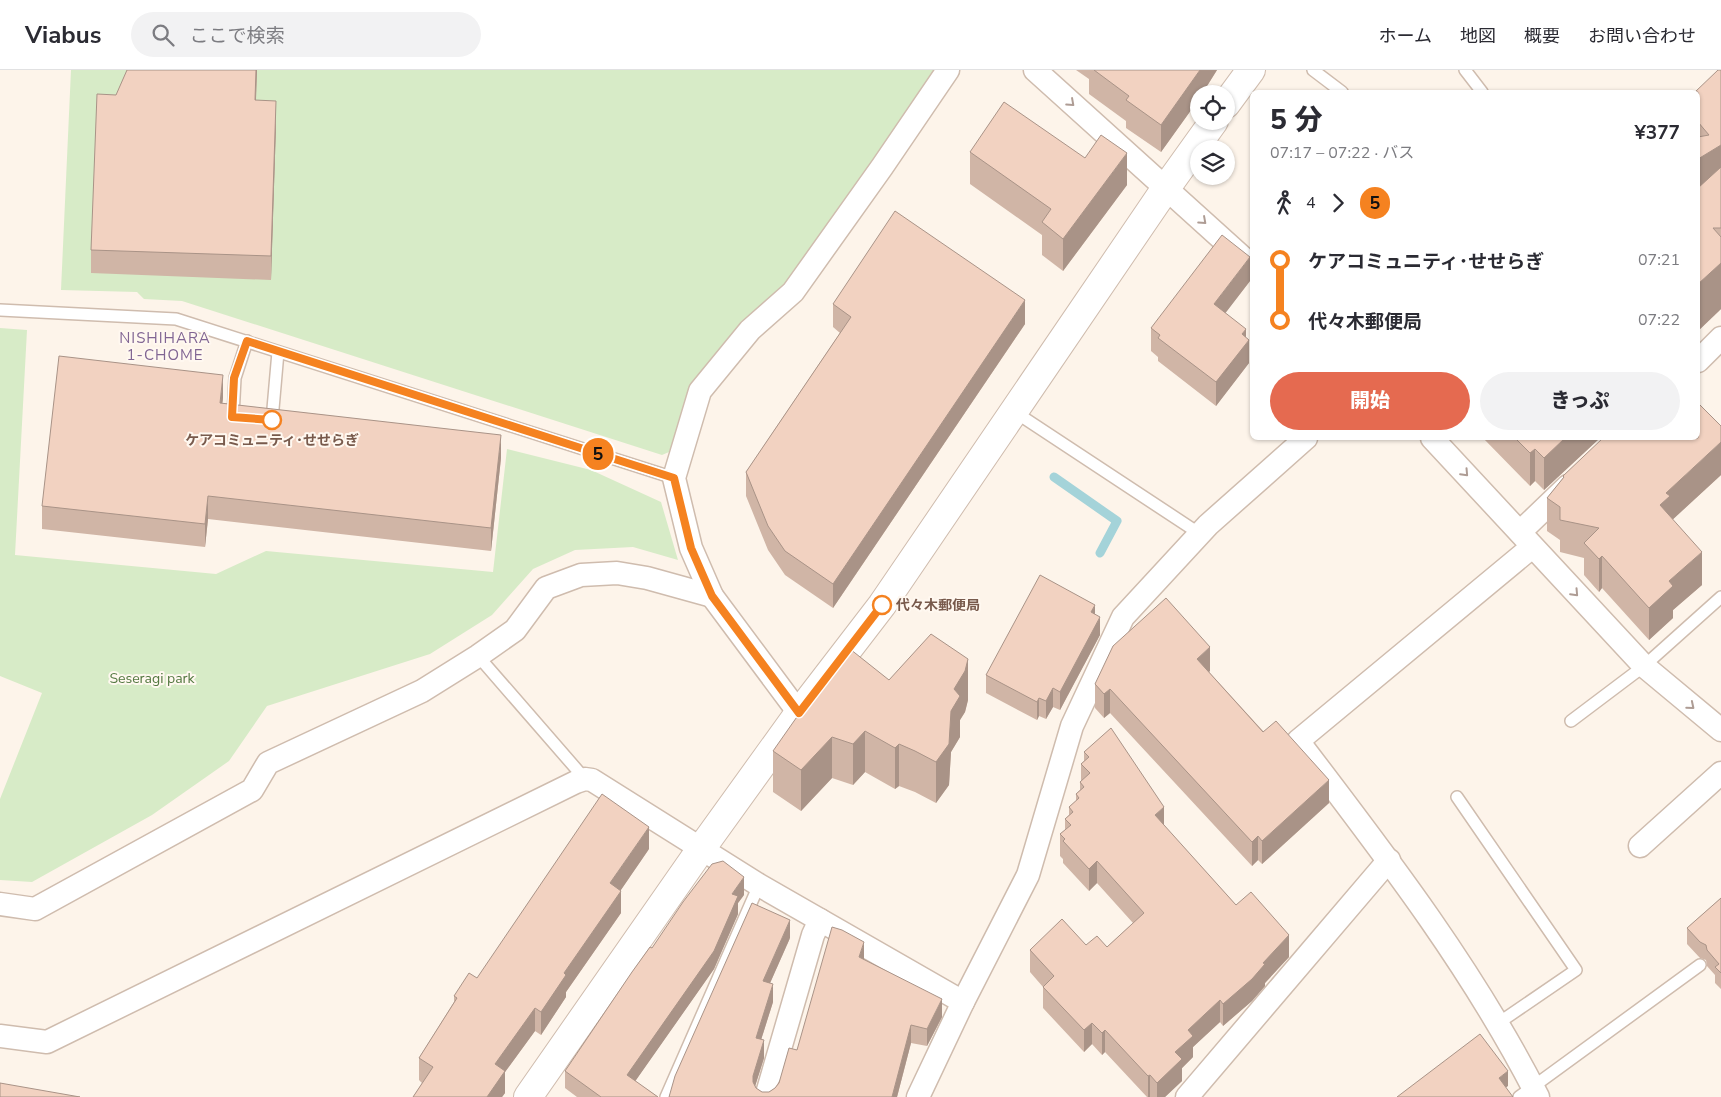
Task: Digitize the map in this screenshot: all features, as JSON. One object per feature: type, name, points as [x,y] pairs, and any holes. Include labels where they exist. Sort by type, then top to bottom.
[{"type":"street","points":[[799,713],[712,596],[691,548],[674,478],[700,391],[750,330],[793,292],[948,70]]},
{"type":"street","points":[[1035,70],[1250,264]]},
{"type":"street","points":[[1235,91],[1250,70]]},
{"type":"street","points":[[528,1097],[701,849],[799,713],[882,605],[1208,130]]},
{"type":"street","points":[[1700,359],[1721,338]]},
{"type":"street","points":[[918,1097],[963,1002],[1028,875],[1072,726],[1122,617],[1200,534],[1304,440]]},
{"type":"street","points":[[1434,440],[1644,666],[1721,730]]},
{"type":"street","points":[[1530,1094],[1497,1024],[1466,971],[1389,860],[1298,742],[1526,539],[1584,470]]},
{"type":"street","points":[[0,904],[35,909],[252,790],[268,763],[422,691],[478,656],[515,630],[546,588],[581,575],[616,573],[647,578],[712,596]]},
{"type":"street","points":[[1640,846],[1721,773]]},
{"type":"street","points":[[0,1036],[47,1042],[585,779],[592,780],[758,885],[963,1002]]},
{"type":"street","points":[[1187,1097],[1389,860]]},
{"type":"street","points":[[766,1097],[806,958],[820,920]]},
{"type":"lane","points":[[1312,70],[1339,90]]},
{"type":"lane","points":[[1465,70],[1480,90]]},
{"type":"lane","points":[[0,310],[176,318],[674,478]]},
{"type":"lane","points":[[242,418],[232,417],[234,378],[247,341]]},
{"type":"lane","points":[[262,419],[272,420],[278,352]]},
{"type":"lane","points":[[1015,412],[1200,534]]},
{"type":"lane","points":[[1571,721],[1644,666],[1721,597]]},
{"type":"lane","points":[[478,656],[585,779]]},
{"type":"lane","points":[[1457,797],[1576,970],[1497,1024]]},
{"type":"lane","points":[[666,1097],[758,885]]},
{"type":"lane","points":[[1530,1094],[1700,965]]},
{"type":"green space","points":[[71,70],[938,70],[789,286],[693,384],[669,452],[662,455],[182,301],[144,299],[137,292],[61,290]]},
{"type":"green space","name":"Seseragi park","points":[[0,328],[27,330],[15,555],[216,574],[266,551],[493,572],[507,449],[591,470],[661,502],[678,560],[633,547],[575,550],[533,569],[492,615],[430,654],[267,706],[229,761],[152,815],[32,882],[0,880],[0,799],[42,693],[0,676]]},
{"type":"building","points":[[127,70],[256,70],[255,100],[276,101],[271,256],[91,250],[97,94],[116,95]]},
{"type":"building","points":[[1094,70],[1200,70],[1161,125],[1126,100],[1129,96]]},
{"type":"building","points":[[1718,70],[1721,70],[1721,145],[1700,158],[1700,137],[1709,135],[1700,124],[1700,90],[1697,90]]},
{"type":"building","points":[[1004,102],[1085,158],[1101,135],[1127,153],[1063,239],[1042,222],[1051,209],[970,152]]},
{"type":"building","points":[[1721,167],[1721,228],[1713,228],[1721,237],[1721,263],[1700,282],[1700,186]]},
{"type":"building","points":[[895,211],[1025,300],[833,584],[785,551],[768,526],[746,472],[851,317],[833,304]]},
{"type":"building","points":[[1222,235],[1250,257],[1214,304],[1246,329],[1242,334],[1249,340],[1216,382],[1158,338],[1160,335],[1151,328]]},
{"type":"building","points":[[59,356],[223,375],[220,403],[501,435],[491,528],[208,496],[205,524],[42,506]]},
{"type":"building","points":[[1700,405],[1721,426],[1721,442],[1666,493],[1670,496],[1660,505],[1702,552],[1669,581],[1673,586],[1649,608],[1602,556],[1599,559],[1584,543],[1599,528],[1560,520],[1560,507],[1547,498],[1563,476],[1601,440],[1700,440]]},
{"type":"building","points":[[1517,440],[1563,440],[1544,458],[1535,449],[1530,453]]},
{"type":"building","points":[[1040,575],[1095,605],[1091,612],[1100,617],[1060,692],[1053,688],[1046,701],[1039,698],[1037,702],[986,675]]},
{"type":"building","points":[[1166,598],[1210,647],[1197,659],[1263,732],[1276,721],[1329,780],[1262,841],[1258,836],[1252,842],[1110,689],[1104,694],[1095,684],[1113,646]]},
{"type":"building","points":[[931,634],[968,659],[965,671],[954,689],[960,696],[951,711],[949,744],[936,762],[899,744],[895,748],[865,731],[853,744],[832,737],[801,770],[773,751],[834,664],[839,667],[850,649],[889,680]]},
{"type":"building","points":[[1111,728],[1164,807],[1155,815],[1236,905],[1251,892],[1289,935],[1263,963],[1265,964],[1252,979],[1223,1004],[1220,1000],[1188,1030],[1193,1036],[1175,1052],[1182,1059],[1157,1083],[1150,1075],[1148,1076],[1105,1030],[1102,1033],[1092,1023],[1084,1030],[1043,987],[1054,976],[1030,950],[1062,919],[1086,945],[1097,936],[1107,947],[1144,913],[1097,861],[1089,869],[1063,841],[1065,839],[1060,834],[1071,825],[1065,819],[1073,812],[1069,807],[1079,798],[1076,794],[1084,787],[1080,782],[1090,773],[1081,764],[1089,757],[1084,752]]},
{"type":"building","points":[[602,794],[649,827],[610,883],[621,891],[564,973],[566,975],[541,1012],[535,1008],[495,1064],[505,1071],[487,1097],[413,1097],[433,1067],[419,1058],[457,998],[454,996],[469,973],[477,978]]},
{"type":"building","points":[[723,861],[744,877],[732,894],[738,896],[714,951],[627,1075],[658,1097],[601,1097],[565,1071],[632,972],[650,947],[652,948],[683,902],[712,864]]},
{"type":"building","points":[[1721,898],[1721,973],[1715,967],[1719,964],[1707,950],[1706,945],[1700,942],[1687,928]]},
{"type":"building","points":[[752,903],[790,920],[763,981],[773,984],[756,1038],[764,1040],[753,1076],[756,1088],[762,1092],[769,1092],[775,1088],[779,1083],[789,1048],[797,1050],[832,927],[842,930],[864,942],[859,957],[942,999],[927,1029],[911,1025],[892,1097],[669,1097],[675,1076]]},
{"type":"building","points":[[1480,1034],[1508,1071],[1499,1078],[1513,1097],[1397,1097]]},
{"type":"building","points":[[0,1083],[80,1097],[0,1097]]},
{"type":"waterway","points":[[1054,477],[1117,521],[1100,553]]},
{"type":"bus line","name":"5","points":[[272,420],[232,417],[234,378],[247,341],[674,478],[691,548],[712,596],[799,713],[882,605]]},
{"type":"place","name":"ケアコミュニティ･せせらぎ","points":[[272,420]]},
{"type":"place","name":"代々木郵便局","points":[[882,605]]},
{"type":"district","name":"NISHIHARA 1-CHOME","points":[[165,346]]}]
